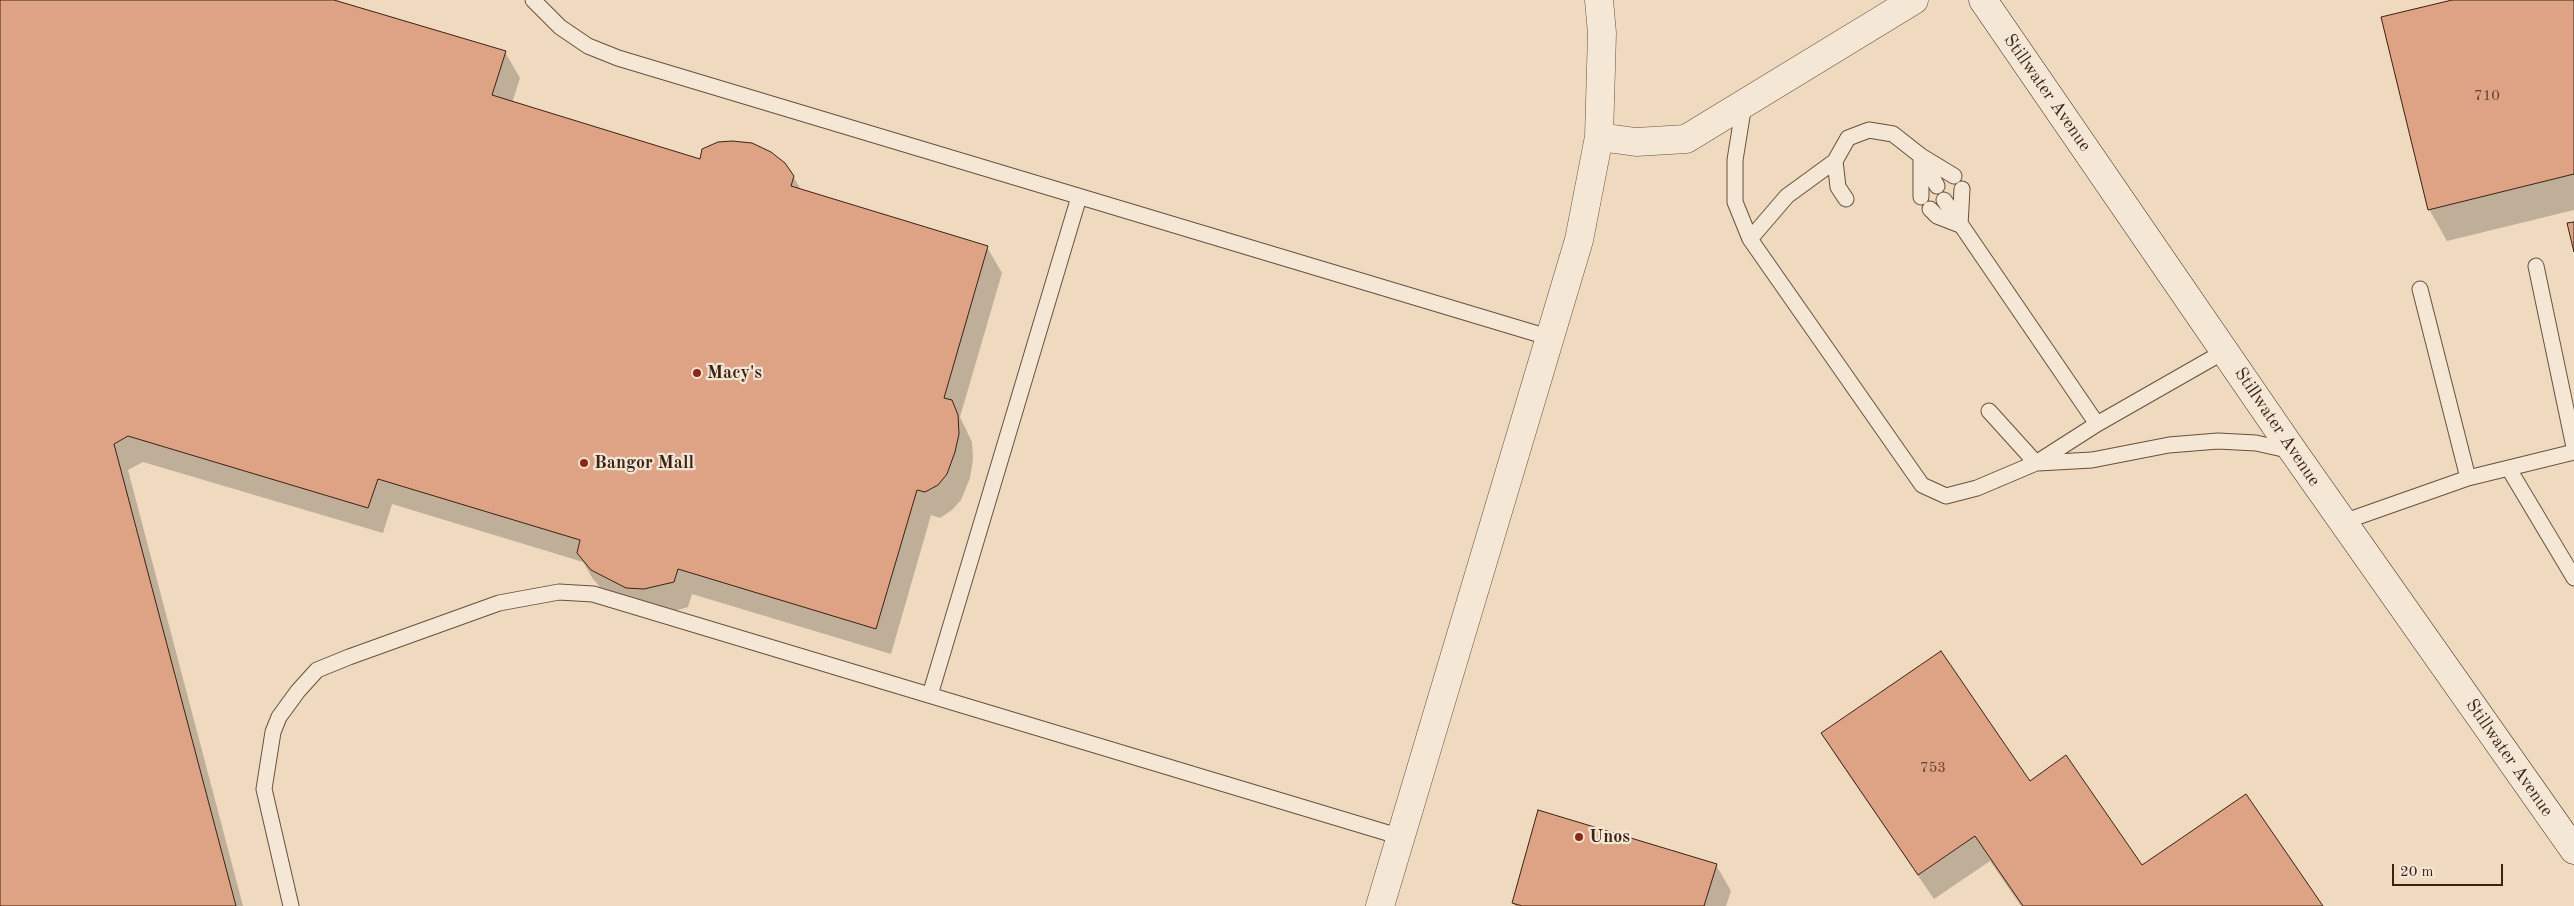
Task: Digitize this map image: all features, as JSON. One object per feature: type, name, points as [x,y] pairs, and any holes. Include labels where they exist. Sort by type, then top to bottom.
[{"type":"street","points":[[1380,906],[1579,240],[1599,137],[1602,33],[1599,0]]},
{"type":"street","points":[[1599,137],[1636,142],[1686,139],[1914,0]]},
{"type":"street","name":"Stillwater Avenue","points":[[1983,0],[2292,451],[2574,850]]},
{"type":"lane","points":[[533,0],[560,27],[588,46],[618,58],[1551,338]]},
{"type":"lane","points":[[1744,104],[1735,160],[1735,202],[1750,239],[1922,485],[1946,496],[1977,488],[2036,463],[2098,424],[2225,351]]},
{"type":"lane","points":[[1750,239],[1787,196],[1835,161],[1848,138],[1869,130],[1892,134],[1958,182],[1960,225]]},
{"type":"lane","points":[[1921,156],[1936,186]]},
{"type":"lane","points":[[1921,156],[1925,203],[1936,216],[1960,225]]},
{"type":"lane","points":[[1835,161],[1838,187],[1846,199]]},
{"type":"lane","points":[[930,695],[1079,196]]},
{"type":"lane","points":[[1944,200],[2098,424]]},
{"type":"lane","points":[[2536,266],[2574,447]]},
{"type":"lane","points":[[2420,289],[2468,478]]},
{"type":"lane","points":[[1989,411],[2036,463]]},
{"type":"lane","points":[[2036,463],[2092,460],[2169,445],[2218,441],[2256,443],[2292,451]]},
{"type":"lane","points":[[2343,522],[2468,478],[2574,452]]},
{"type":"lane","points":[[2509,469],[2574,578]]},
{"type":"lane","points":[[291,906],[264,789],[268,757],[279,717],[317,670],[500,603],[559,592],[593,594],[1401,838]]},
{"type":"building","name":"Bangor Mall","points":[[0,0],[334,0],[506,51],[492,95],[700,159],[702,149],[718,142],[752,143],[771,152],[785,163],[794,176],[791,186],[988,246],[944,398],[952,400],[958,415],[959,434],[955,452],[947,474],[938,485],[925,492],[917,490],[876,629],[678,569],[674,582],[644,589],[626,588],[591,570],[577,553],[580,540],[378,479],[368,508],[128,436],[114,444],[236,906],[0,906]]},
{"type":"building","points":[[2452,0],[2574,0],[2574,174],[2428,210],[2381,17]]},
{"type":"building","points":[[2574,222],[2574,252],[2567,223]]},
{"type":"building","points":[[1941,651],[2030,781],[2066,755],[2142,865],[2246,794],[2323,906],[2023,906],[1975,836],[1918,875],[1821,733]]},
{"type":"building","name":"Unos","points":[[1538,810],[1717,864],[1704,906],[1522,906],[1512,903]]},
{"type":"place","name":"Macy's","points":[[697,373]]},
{"type":"place","name":"Bangor Mall","points":[[584,463]]},
{"type":"place","name":"Unos","points":[[1579,837]]}]
